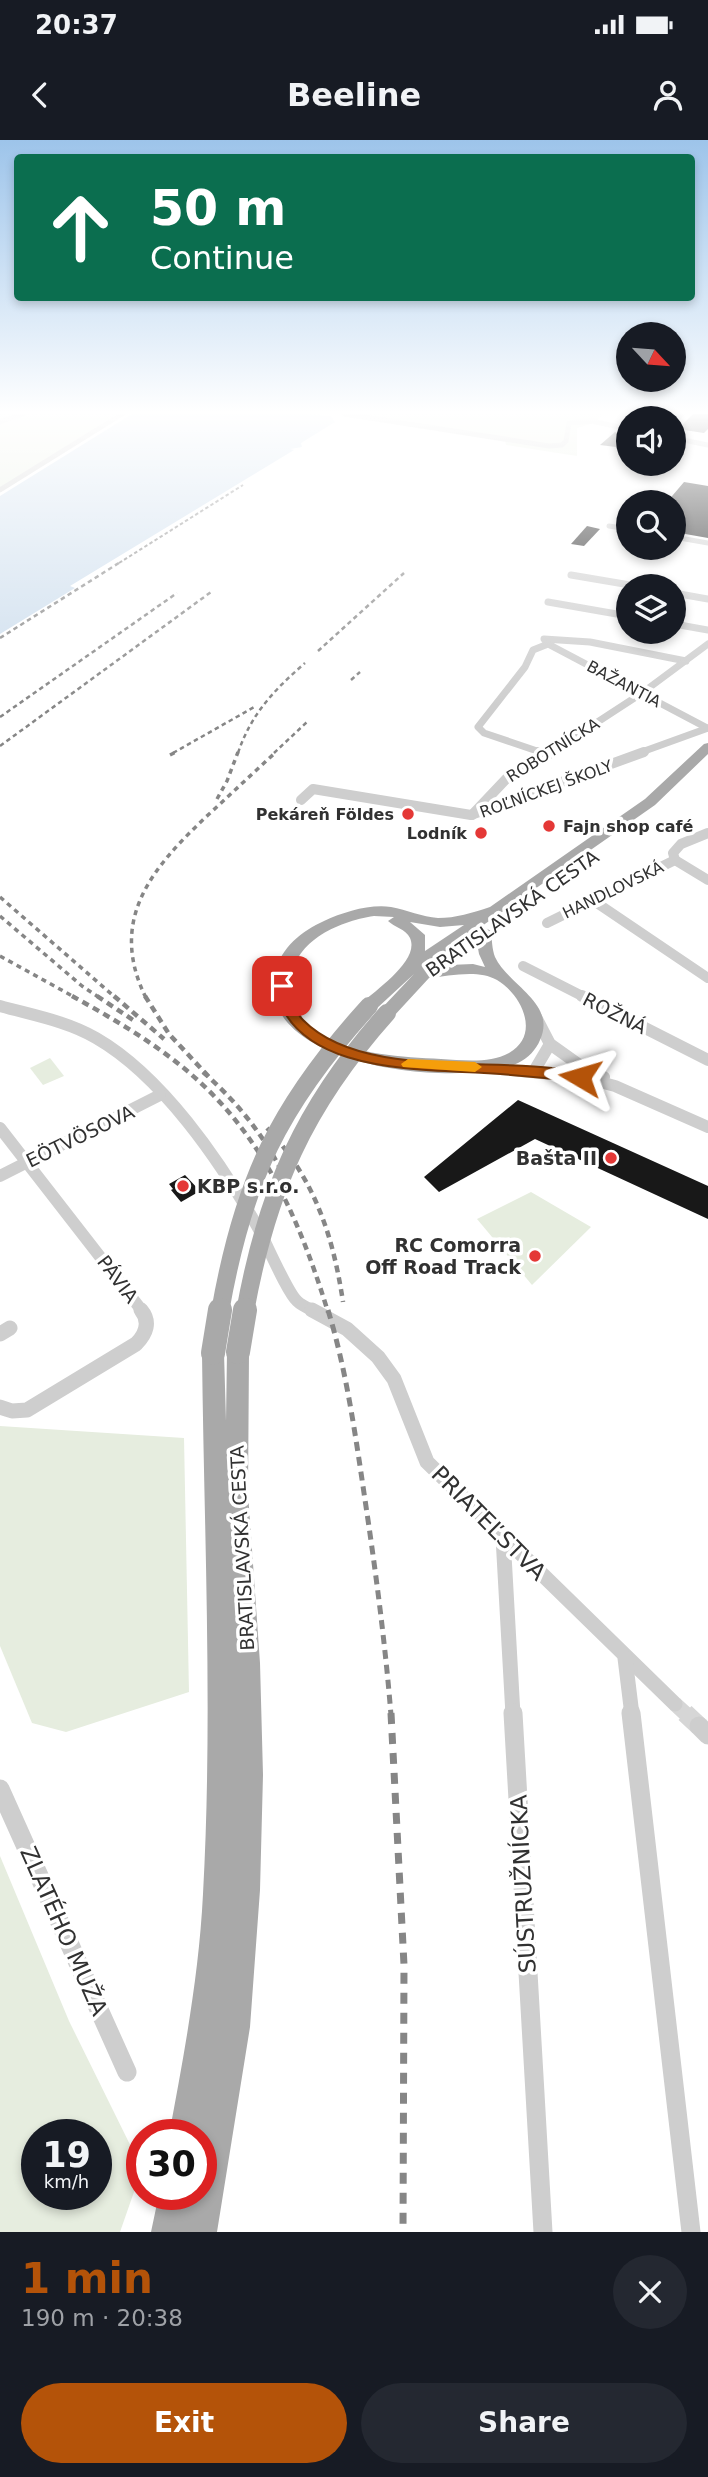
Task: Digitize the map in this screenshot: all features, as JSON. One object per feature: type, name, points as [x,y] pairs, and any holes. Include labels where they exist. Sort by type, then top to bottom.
[{"type":"main road","name":"BRATISLAVSKÁ CESTA","points":[[189,2119],[203,2041],[218,1896],[225,1352],[273,1195],[288,1157],[378,1009],[417,971],[494,911],[650,802],[708,747]]},
{"type":"main road","name":"BRATISLAVSKÁ CESTA","points":[[417,971],[559,882],[622,836],[708,763]]},
{"type":"main road","points":[[483,931],[488,959],[532,1009],[535,1029],[528,1047],[512,1058],[481,1067],[376,1061],[326,1043],[297,1023],[285,1002],[282,986],[290,955],[299,943],[322,927],[340,919],[385,911],[425,921],[467,921],[494,911]]},
{"type":"main road","points":[[361,915],[399,922],[416,931],[419,951],[417,971],[472,969],[501,976]]},
{"type":"main road","name":"BRATISLAVSKÁ CESTA","points":[[200,2232],[234,2027],[245,1889],[249,1775],[247,1663],[225,1352]]},
{"type":"main road","points":[[168,2232],[173,2210]]},
{"type":"street","points":[[609,526],[616,527]]},
{"type":"street","points":[[686,539],[708,543]]},
{"type":"street","points":[[571,575],[616,583]]},
{"type":"street","points":[[686,595],[708,599]]},
{"type":"street","points":[[548,602],[616,614]]},
{"type":"street","points":[[686,626],[708,631]]},
{"type":"street","points":[[548,755],[484,733],[478,727],[525,667],[533,650],[547,641],[572,639],[686,661]]},
{"type":"street","name":"BAŽANTIA","points":[[547,641],[707,728]]},
{"type":"street","name":"ROBOTNÍCKA","points":[[471,815],[508,777],[548,755],[642,693],[708,644]]},
{"type":"street","name":"ROĽNÍCKEJ ŠKOLY","points":[[302,800],[313,789],[471,815],[588,775],[707,728]]},
{"type":"street","name":"HANDLOVSKÁ","points":[[547,922],[675,860],[673,853],[681,844],[708,833]]},
{"type":"street","points":[[675,860],[708,880]]},
{"type":"street","points":[[594,901],[708,978]]},
{"type":"street","name":"ROŽNÁ","points":[[523,966],[708,1060]]},
{"type":"street","name":"PRIATEĽSTVA","points":[[0,1006],[64,1024],[94,1037],[133,1064],[215,1157],[258,1227],[296,1301],[347,1329],[378,1357],[394,1379],[427,1462],[675,1704]]},
{"type":"street","points":[[532,1009],[550,1044],[578,1064],[708,1127]]},
{"type":"street","points":[[534,1071],[550,1044]]},
{"type":"street","points":[[528,1047],[534,1071]]},
{"type":"street","points":[[481,1067],[580,1077],[636,1093]]},
{"type":"street","name":"EÖTVÖSOVA","points":[[0,1176],[160,1095]]},
{"type":"street","name":"PÁVIA","points":[[0,1128],[146,1316],[147,1328],[136,1344],[27,1410],[12,1411],[0,1407]]},
{"type":"street","name":"SÚSTRUŽNÍCKA","points":[[503,1537],[543,2232]]},
{"type":"street","points":[[625,1658],[691,2232]]},
{"type":"street","name":"ZLATÉHO MUŽA","points":[[0,1789],[127,2072]]},
{"type":"shaded area","points":[[50,1058],[64,1076],[43,1085],[30,1068]]},
{"type":"shaded area","name":"RC Comorra Off Road Track","points":[[531,1192],[591,1227],[532,1285],[477,1219]]},
{"type":"shaded area","points":[[0,1426],[184,1438],[189,1692],[66,1732],[32,1723],[0,1646]]},
{"type":"shaded area","points":[[0,1856],[69,2021],[126,2137],[128,2210],[120,2232],[0,2232]]},
{"type":"water","points":[[0,512],[192,512],[70,586],[75,588],[0,634]]},
{"type":"building","points":[[686,512],[708,512],[708,538],[686,534]]},
{"type":"building","points":[[587,526],[600,529],[584,546],[571,544]]},
{"type":"building","name":"Bašta II","points":[[518,1100],[708,1186],[708,1219],[535,1139],[439,1192],[424,1177]]},
{"type":"building","name":"KBP s.r.o.","points":[[185,1175],[200,1191],[181,1202],[169,1184]]},
{"type":"tunnel","points":[[675,1704],[687,1715]]},
{"type":"tunnel","points":[[685,1713],[699,1726]]},
{"type":"railway","points":[[119,563],[201,512]]},
{"type":"railway","points":[[0,638],[122,561]]},
{"type":"railway","points":[[318,651],[404,573]]},
{"type":"railway","points":[[0,746],[211,592]]},
{"type":"railway","points":[[0,717],[177,593]]},
{"type":"railway","points":[[238,753],[250,726],[265,703],[305,663]]},
{"type":"railway","points":[[351,680],[360,672]]},
{"type":"railway","points":[[173,753],[256,706]]},
{"type":"railway","points":[[274,753],[308,721]]},
{"type":"railway","points":[[170,755],[176,752]]},
{"type":"railway","points":[[217,799],[238,752]]},
{"type":"railway","points":[[146,997],[135,970],[132,943],[134,919],[142,896],[170,854],[276,752]]},
{"type":"railway","points":[[0,897],[116,998]]},
{"type":"railway","points":[[0,916],[82,986],[136,1022]]},
{"type":"railway","points":[[0,956],[76,998]]},
{"type":"railway","points":[[72,996],[166,1054],[215,1097],[236,1120],[254,1145],[284,1198],[308,1254],[328,1312]]},
{"type":"railway","points":[[114,996],[164,1039]]},
{"type":"railway","points":[[146,997],[169,1034],[209,1077]]},
{"type":"railway","points":[[203,1072],[231,1099],[255,1128],[276,1160],[293,1195]]},
{"type":"railway","points":[[267,1128],[297,1167],[319,1209],[334,1254],[343,1302]]},
{"type":"railway","points":[[328,1310],[345,1378],[357,1447],[372,1548],[391,1715]]},
{"type":"railway","points":[[391,1713],[404,1965],[403,2232]]},
{"type":"slow traffic","points":[[408,1064],[475,1067]]},
{"type":"place","name":"Pekáreň Földes","points":[[408,814]]},
{"type":"place","name":"Fajn shop café","points":[[549,826]]},
{"type":"place","name":"Lodník","points":[[481,833]]},
{"type":"place","name":"Bašta II","points":[[611,1158]]},
{"type":"place","name":"KBP s.r.o.","points":[[183,1186]]},
{"type":"place","name":"RC Comorra Off Road Track","points":[[535,1256]]},
{"type":"route","points":[[282,986],[285,1002],[292,1016],[307,1032],[361,1057],[376,1061],[534,1071],[580,1077]]}]
